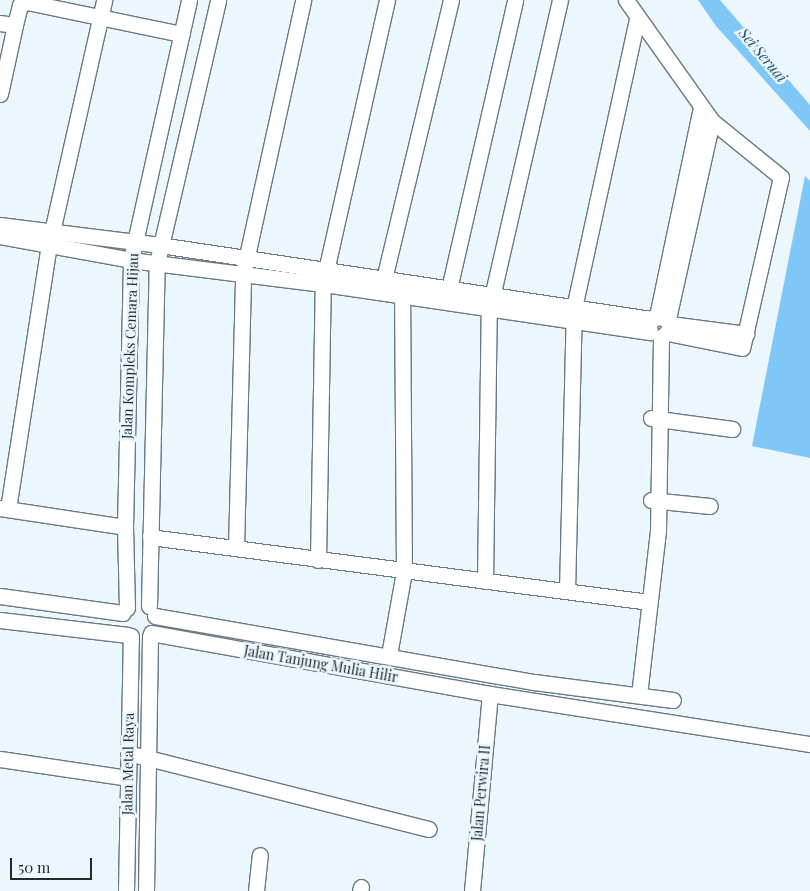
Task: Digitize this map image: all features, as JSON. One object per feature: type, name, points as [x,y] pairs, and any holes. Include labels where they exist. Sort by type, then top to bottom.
[{"type":"street","points":[[104,0],[51,238],[4,509],[125,527]]},
{"type":"street","name":"Jalan Kompleks Cemara Hijau","points":[[125,611],[125,527],[144,262],[189,0]]},
{"type":"street","name":"Jalan Kompleks Cemara Hijau","points":[[152,611],[144,262],[147,243],[218,0]]},
{"type":"street","points":[[236,548],[243,274],[303,0]]},
{"type":"street","points":[[318,560],[324,277],[387,0]]},
{"type":"street","points":[[384,279],[451,0]]},
{"type":"street","points":[[449,289],[515,0]]},
{"type":"street","points":[[485,581],[490,303],[560,0]]},
{"type":"street","points":[[0,236],[147,243],[246,258],[324,277],[660,327],[741,349],[781,177],[712,121],[626,0]]},
{"type":"street","points":[[0,50],[7,24],[18,7],[23,3],[182,34]]},
{"type":"street","points":[[568,591],[574,313],[638,19]]},
{"type":"street","points":[[0,94],[7,24]]},
{"type":"street","points":[[638,695],[653,552],[660,327],[701,107]]},
{"type":"street","points":[[660,327],[712,121]]},
{"type":"street","points":[[0,225],[144,262],[243,274],[384,279],[402,289],[449,289],[490,303]]},
{"type":"street","points":[[389,656],[404,572],[402,289]]},
{"type":"street","points":[[656,419],[732,429]]},
{"type":"street","points":[[655,500],[710,506]]},
{"type":"street","points":[[150,537],[404,572],[649,602]]},
{"type":"street","points":[[0,596],[125,611],[137,603],[152,611],[389,656],[534,682],[673,700]]},
{"type":"street","points":[[125,611],[122,625],[130,635]]},
{"type":"street","points":[[146,891],[146,856],[138,755],[152,611]]},
{"type":"street","points":[[0,620],[130,635],[150,635]]},
{"type":"street","name":"Jalan Metal Raya","points":[[126,891],[128,778],[138,755],[130,635]]},
{"type":"street","name":"Jalan Tanjung Mulia Hilir","points":[[150,635],[490,694],[810,744]]},
{"type":"street","name":"Jalan Perwira II","points":[[472,891],[490,694]]},
{"type":"street","points":[[138,755],[428,829]]},
{"type":"street","points":[[0,759],[128,778]]},
{"type":"street","points":[[127,852],[146,856]]},
{"type":"street","points":[[256,891],[260,855]]},
{"type":"water","name":"Sei Seruai","points":[[698,0],[720,0],[810,105],[810,131],[716,26]]},
{"type":"water","points":[[805,176],[810,181],[810,458],[752,446]]}]
